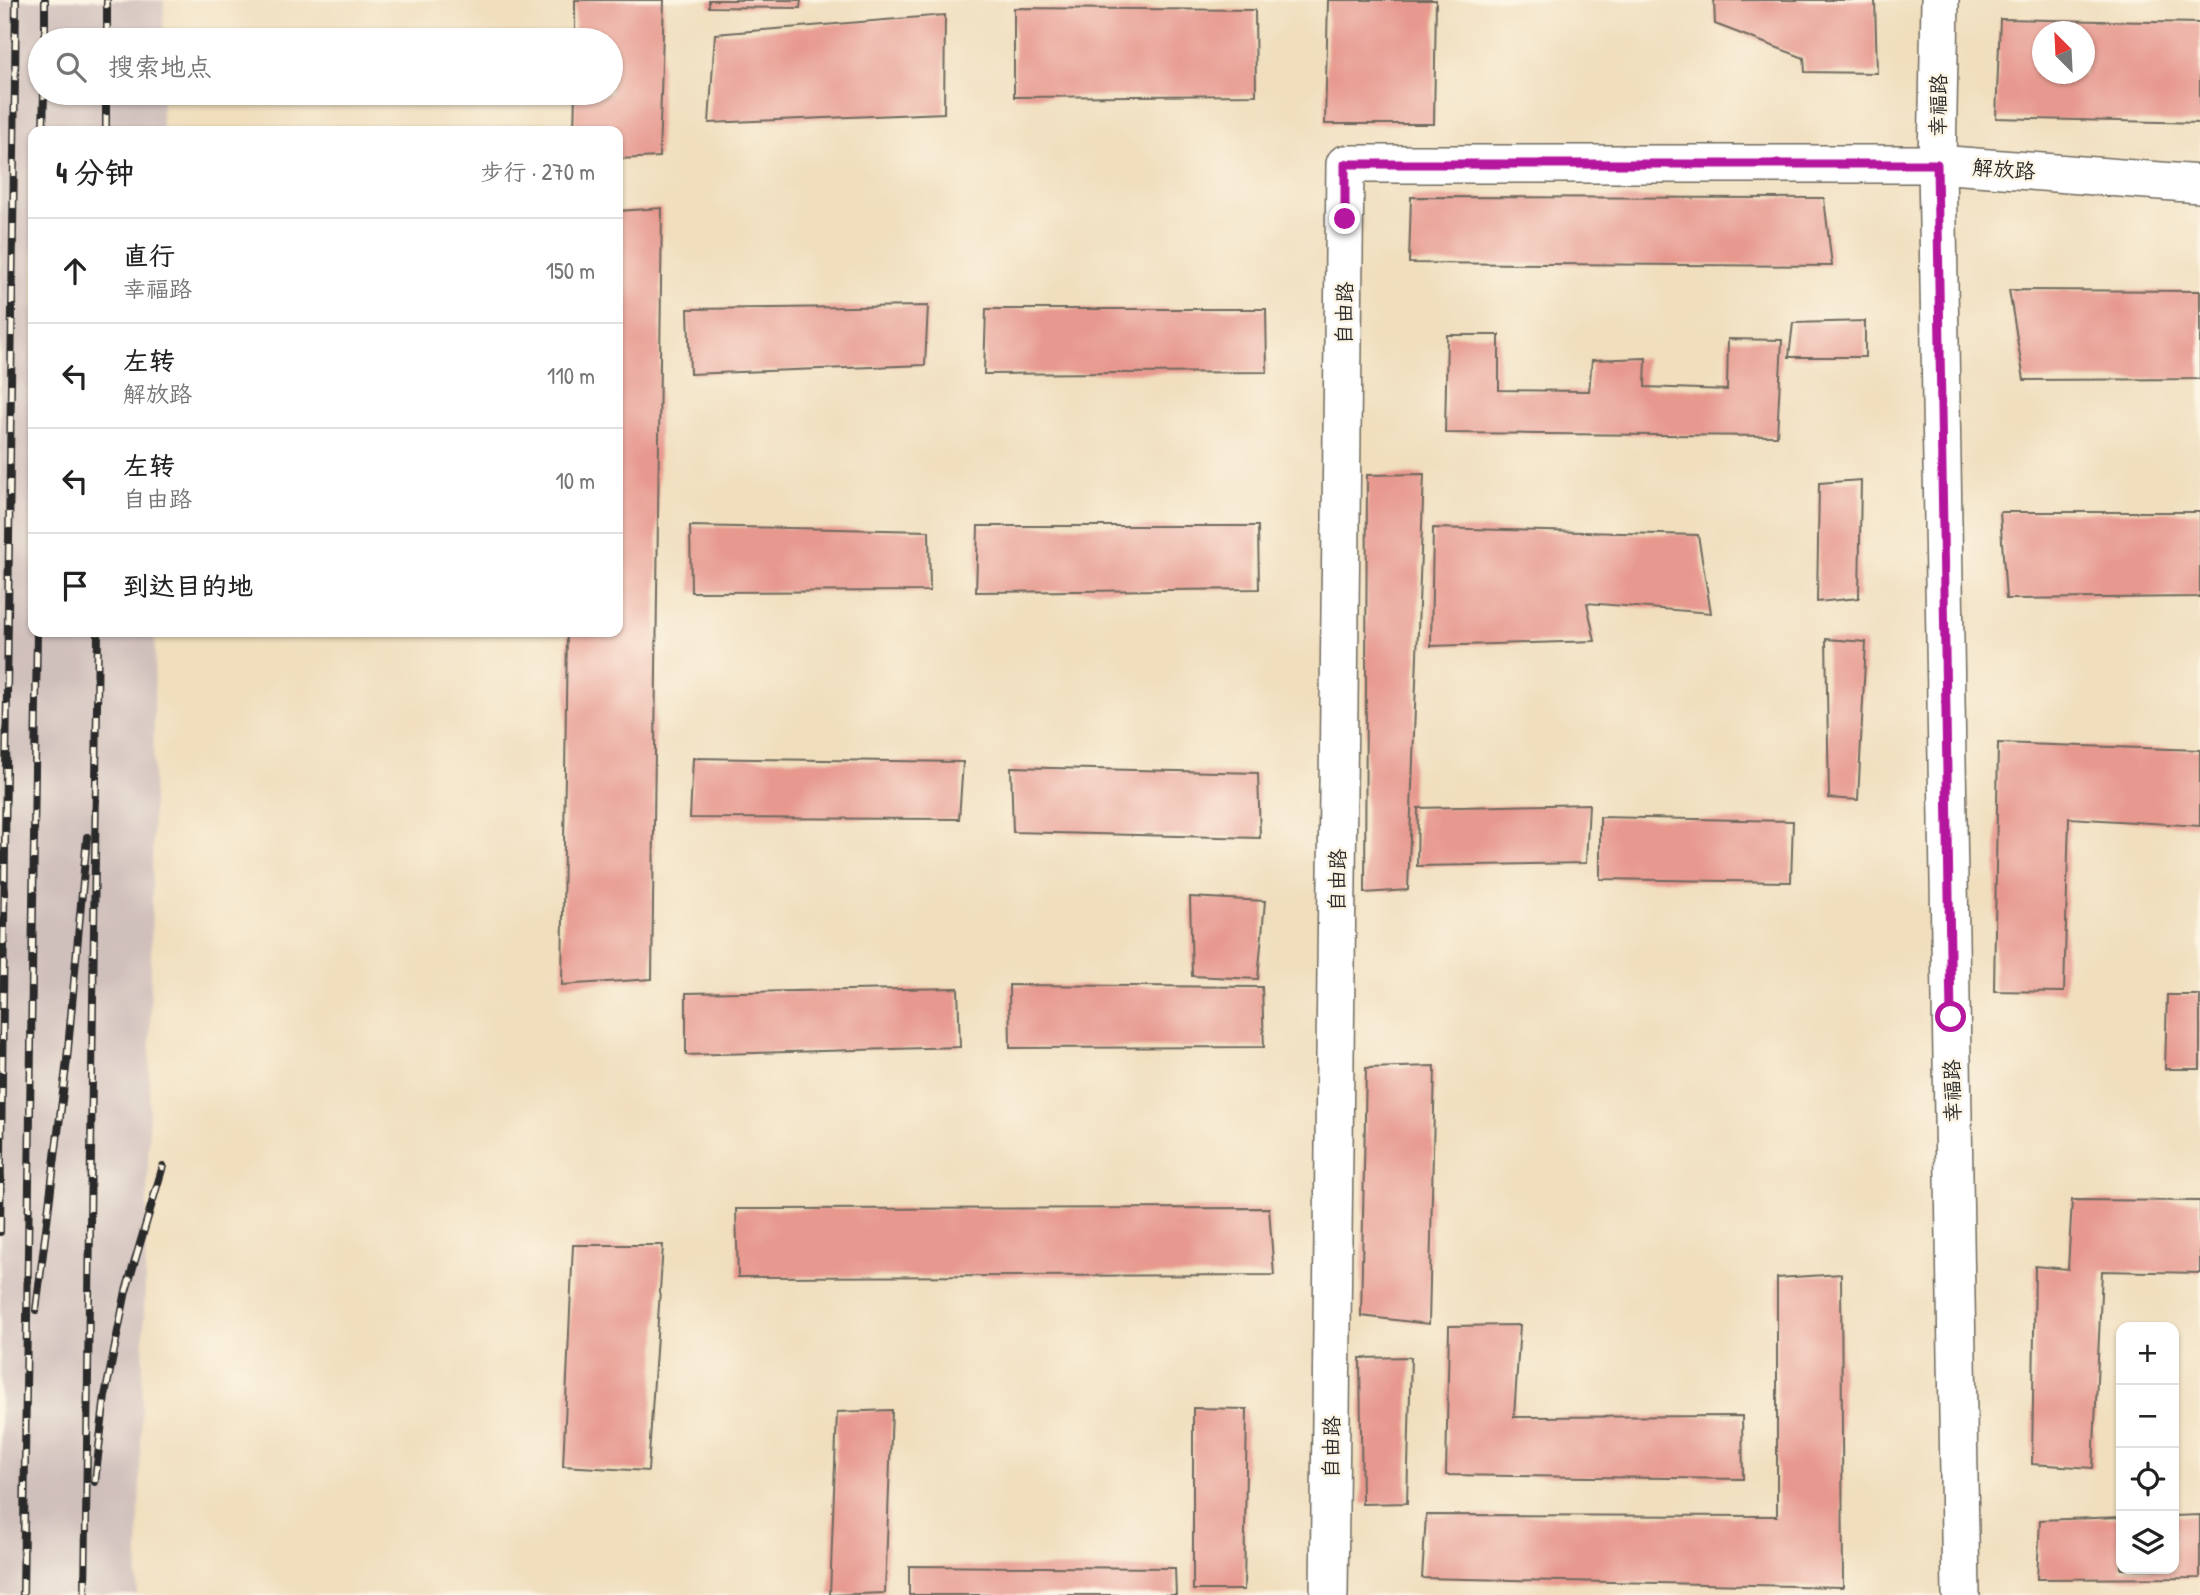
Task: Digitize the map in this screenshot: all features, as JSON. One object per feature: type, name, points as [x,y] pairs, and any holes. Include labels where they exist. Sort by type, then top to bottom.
[{"type":"street","name":"幸福路","points":[[1940,0],[1937,164],[1961,1595]]},
{"type":"street","name":"解放路","points":[[1345,164],[1937,164],[2200,184]]},
{"type":"street","name":"自由路","points":[[1329,1595],[1345,164]]},
{"type":"shaded area","points":[[0,0],[164,0],[163,28],[28,28],[28,105],[162,105],[162,126],[28,126],[28,637],[155,637],[149,1131],[137,1595],[0,1595]]},
{"type":"building","points":[[575,0],[664,0],[659,157],[623,159],[623,126],[574,126],[575,105],[623,105],[623,28],[575,28]]},
{"type":"building","points":[[709,0],[801,0],[800,8],[709,7]]},
{"type":"building","points":[[1328,0],[1436,0],[1434,124],[1325,124]]},
{"type":"building","points":[[1714,0],[1875,0],[1877,73],[1805,72],[1804,58],[1715,24]]},
{"type":"building","points":[[1014,8],[1255,10],[1256,95],[1014,97]]},
{"type":"building","points":[[945,15],[944,113],[709,123],[715,34]]},
{"type":"building","points":[[2000,19],[2200,23],[2200,123],[1996,118]]},
{"type":"building","points":[[1411,197],[1824,198],[1832,266],[1409,263]]},
{"type":"building","points":[[662,208],[652,979],[562,985],[567,637],[623,637],[623,211]]},
{"type":"building","points":[[2009,290],[2200,291],[2200,379],[2024,380]]},
{"type":"building","points":[[928,306],[925,365],[690,374],[688,309]]},
{"type":"building","points":[[986,309],[1266,309],[1267,372],[984,374]]},
{"type":"building","points":[[1865,321],[1865,357],[1789,357],[1793,323]]},
{"type":"building","points":[[1447,335],[1499,335],[1499,390],[1589,391],[1592,360],[1646,358],[1645,387],[1727,390],[1728,339],[1782,340],[1777,436],[1445,433]]},
{"type":"building","points":[[1424,474],[1408,890],[1365,893],[1367,475]]},
{"type":"building","points":[[1861,480],[1859,598],[1817,602],[1819,483]]},
{"type":"building","points":[[2000,512],[2200,512],[2200,597],[2006,599]]},
{"type":"building","points":[[690,526],[929,531],[930,591],[691,592]]},
{"type":"building","points":[[978,526],[1258,526],[1259,589],[976,592]]},
{"type":"building","points":[[1433,528],[1698,535],[1711,613],[1587,603],[1595,641],[1431,646]]},
{"type":"building","points":[[1826,639],[1866,642],[1858,800],[1829,798]]},
{"type":"building","points":[[1998,743],[2200,750],[2200,826],[2069,818],[2064,992],[1994,991]]},
{"type":"building","points":[[693,758],[963,762],[959,819],[690,818]]},
{"type":"building","points":[[1011,767],[1258,773],[1260,838],[1013,832]]},
{"type":"building","points":[[1589,804],[1586,863],[1417,866],[1418,808]]},
{"type":"building","points":[[1600,817],[1793,821],[1791,882],[1600,879]]},
{"type":"building","points":[[1190,897],[1265,901],[1258,979],[1192,976]]},
{"type":"building","points":[[1009,985],[1262,987],[1264,1047],[1010,1048]]},
{"type":"building","points":[[958,988],[960,1047],[686,1055],[686,993]]},
{"type":"building","points":[[2167,995],[2200,995],[2200,1069],[2165,1069]]},
{"type":"building","points":[[1435,1066],[1429,1324],[1361,1316],[1366,1068]]},
{"type":"building","points":[[2072,1200],[2200,1201],[2200,1273],[2102,1271],[2093,1468],[2032,1464],[2035,1266],[2068,1269]]},
{"type":"building","points":[[1269,1208],[1274,1275],[738,1277],[736,1209]]},
{"type":"building","points":[[573,1245],[663,1245],[648,1471],[563,1466]]},
{"type":"building","points":[[1841,1274],[1843,1587],[1422,1578],[1426,1515],[1777,1516],[1777,1278]]},
{"type":"building","points":[[1520,1325],[1514,1417],[1742,1416],[1743,1479],[1446,1475],[1449,1326]]},
{"type":"building","points":[[1411,1357],[1407,1503],[1362,1504],[1360,1358]]},
{"type":"building","points":[[1193,1408],[1247,1409],[1244,1590],[1193,1590]]},
{"type":"building","points":[[892,1410],[885,1593],[830,1595],[837,1412]]},
{"type":"building","points":[[2200,1515],[2200,1578],[2037,1579],[2040,1520],[2116,1517],[2116,1574],[2179,1574],[2179,1516]]},
{"type":"building","points":[[909,1566],[1175,1568],[1176,1595],[909,1595]]},
{"type":"railway","points":[[0,1232],[16,0]]},
{"type":"railway","points":[[45,0],[45,28]]},
{"type":"railway","points":[[107,0],[107,28]]},
{"type":"railway","points":[[43,126],[44,105]]},
{"type":"railway","points":[[106,105],[106,126]]},
{"type":"railway","points":[[23,1595],[37,637]]},
{"type":"railway","points":[[85,1595],[98,637]]},
{"type":"railway","points":[[36,1310],[67,1060],[87,837]]},
{"type":"railway","points":[[95,1482],[105,1396],[126,1291],[163,1166]]},
{"type":"route","points":[[1345,219],[1345,164],[1937,164],[1951,1017]]}]
